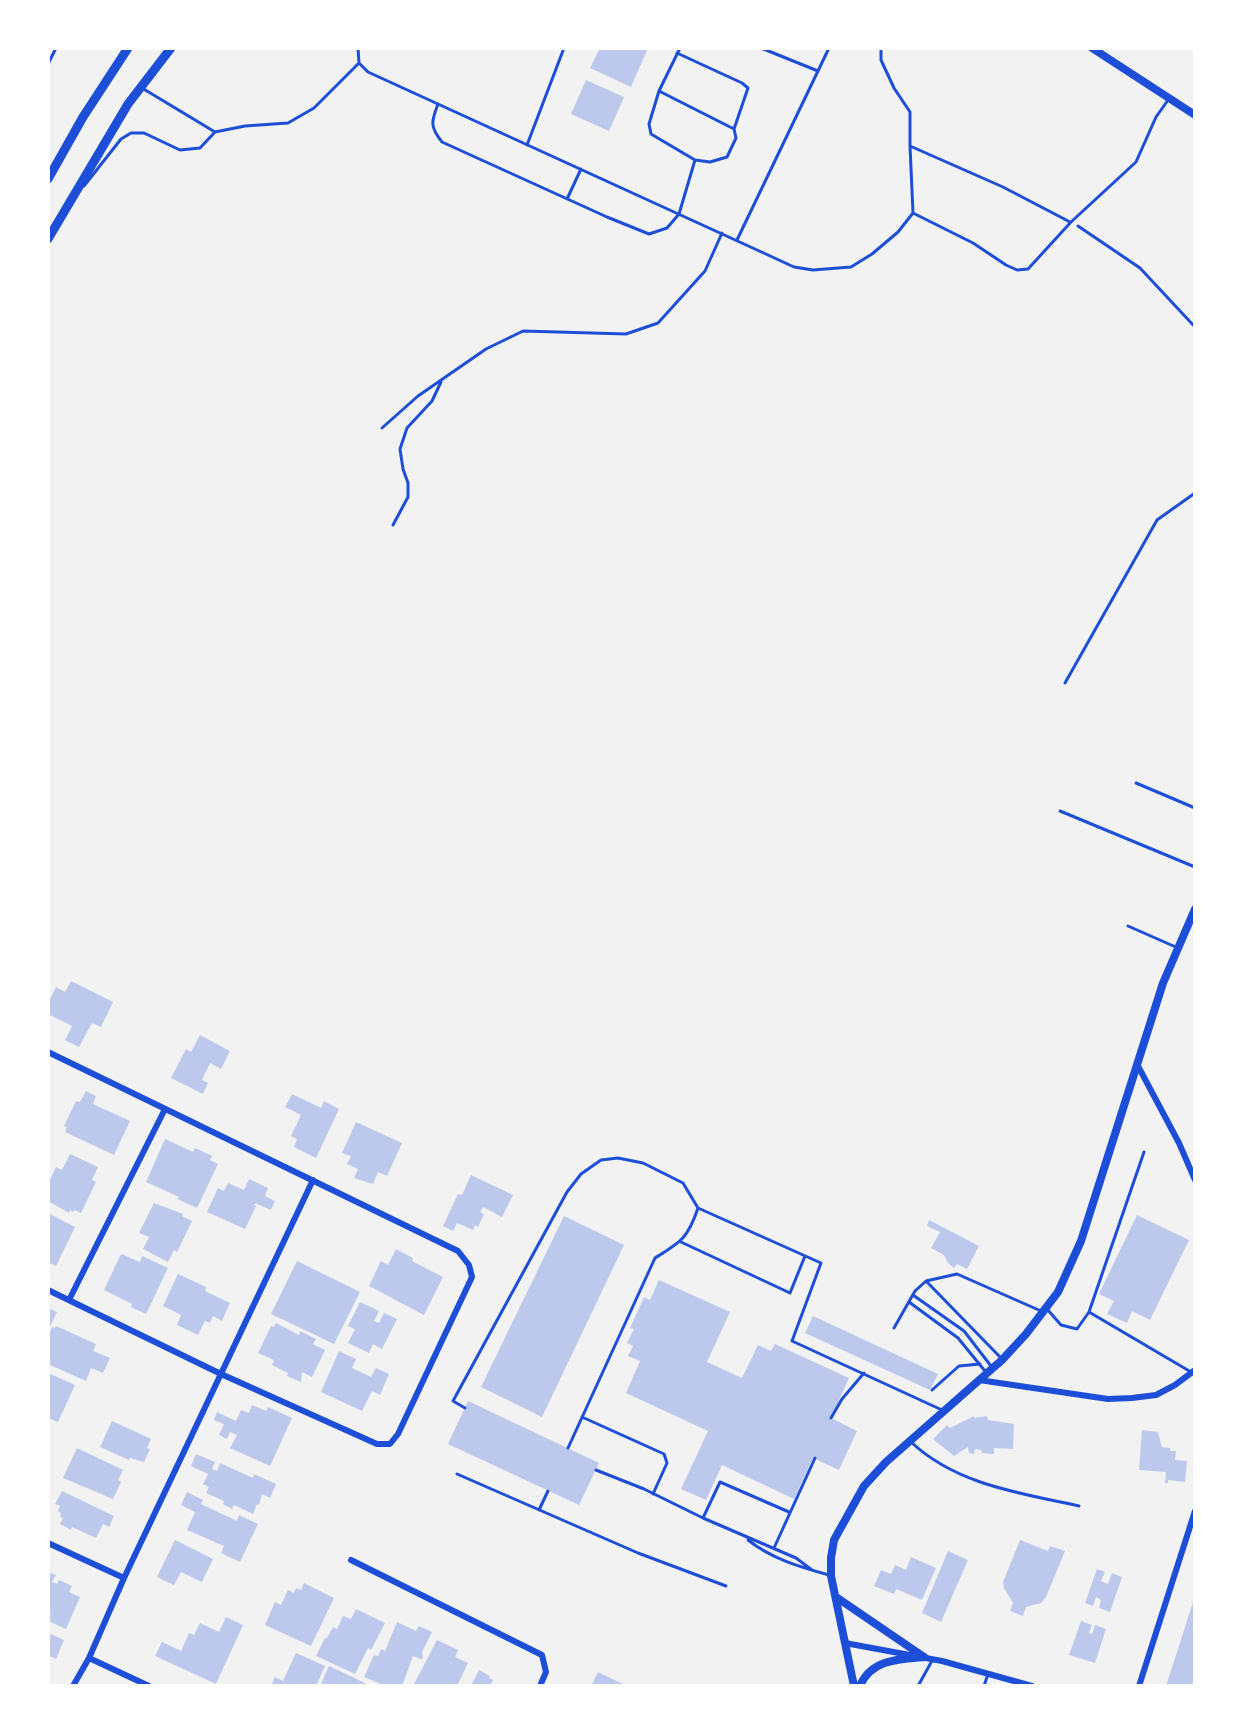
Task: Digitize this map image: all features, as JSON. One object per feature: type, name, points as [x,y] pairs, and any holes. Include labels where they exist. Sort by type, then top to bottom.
[{"type":"main road","points":[[48,179],[83,117],[128,48]]},
{"type":"main road","points":[[48,239],[128,104],[171,48]]},
{"type":"street","points":[[1092,48],[1195,115]]},
{"type":"street","points":[[854,1686],[831,1576],[834,1540],[864,1486],[910,1441],[1002,1360],[1026,1334],[1058,1292],[1081,1241],[1163,984],[1195,909]]},
{"type":"street","points":[[48,1052],[458,1251],[469,1265],[471,1277],[398,1434],[390,1444],[377,1444],[221,1374],[48,1290]]},
{"type":"street","points":[[1138,1066],[1179,1143],[1195,1180]]},
{"type":"street","points":[[69,1300],[165,1109]]},
{"type":"street","points":[[73,1686],[89,1658],[124,1578],[313,1180]]},
{"type":"street","points":[[979,1380],[1108,1399],[1156,1395],[1194,1372]]},
{"type":"street","points":[[1139,1686],[1195,1511]]},
{"type":"street","points":[[48,1543],[124,1578]]},
{"type":"street","points":[[351,1560],[542,1655],[546,1672],[540,1686]]},
{"type":"street","points":[[836,1597],[929,1658]]},
{"type":"street","points":[[845,1643],[929,1658],[1032,1686]]},
{"type":"street","points":[[89,1658],[149,1686]]},
{"type":"street","points":[[860,1686],[869,1670],[881,1664],[897,1659],[929,1658]]},
{"type":"lane","points":[[358,48],[359,63],[368,72],[794,267],[813,270],[851,267],[872,254],[898,232],[913,213],[910,112],[894,88],[881,60],[881,48]]},
{"type":"lane","points":[[527,145],[564,48]]},
{"type":"lane","points":[[677,53],[742,83],[748,88],[734,129],[736,138],[726,157],[710,162],[695,160],[651,134],[649,124],[659,91],[677,53],[680,48]]},
{"type":"lane","points":[[761,48],[818,71]]},
{"type":"lane","points":[[737,240],[829,48]]},
{"type":"lane","points":[[74,195],[85,185],[121,139],[131,133],[144,133],[180,150],[200,147],[215,132],[245,126],[288,123],[314,108],[359,63]]},
{"type":"lane","points":[[141,87],[215,132]]},
{"type":"lane","points":[[659,91],[734,129]]},
{"type":"lane","points":[[913,213],[973,243],[1006,265],[1017,270],[1028,269],[1071,222],[1136,162],[1156,117],[1169,98]]},
{"type":"lane","points":[[438,104],[432,118],[434,131],[442,142],[649,234],[667,228],[679,214],[695,160]]},
{"type":"lane","points":[[910,146],[1003,187],[1071,222]]},
{"type":"lane","points":[[567,199],[581,169]]},
{"type":"lane","points":[[382,428],[418,396],[486,349],[523,331],[626,334],[658,323],[705,271],[722,233]]},
{"type":"lane","points":[[393,525],[408,497],[408,483],[400,449],[407,428],[432,401],[442,380]]},
{"type":"lane","points":[[1136,783],[1195,808]]},
{"type":"lane","points":[[1060,812],[1195,867]]},
{"type":"lane","points":[[1128,926],[1178,948]]},
{"type":"lane","points":[[894,1328],[913,1295],[926,1281],[957,1274],[1045,1310],[1061,1325],[1077,1329],[1089,1312],[1143,1152]]},
{"type":"lane","points":[[465,1408],[453,1401],[567,1192],[581,1174],[601,1160],[618,1158],[643,1163],[683,1183],[698,1208],[821,1263],[792,1341],[944,1410]]},
{"type":"lane","points":[[567,1448],[655,1258],[681,1242],[692,1227],[698,1208]]},
{"type":"lane","points":[[681,1242],[790,1293],[805,1256]]},
{"type":"lane","points":[[926,1281],[1002,1360]]},
{"type":"lane","points":[[913,1295],[964,1331],[989,1370]]},
{"type":"lane","points":[[909,1302],[958,1338],[980,1364],[989,1370]]},
{"type":"lane","points":[[1089,1312],[1194,1372]]},
{"type":"lane","points":[[932,1390],[960,1366],[980,1364]]},
{"type":"lane","points":[[831,1418],[842,1399],[864,1372]]},
{"type":"lane","points":[[582,1417],[664,1454],[667,1463],[653,1494]]},
{"type":"lane","points":[[910,1441],[921,1452],[945,1467],[982,1484],[1079,1506]]},
{"type":"lane","points":[[774,1548],[815,1458]]},
{"type":"lane","points":[[596,1470],[746,1538],[796,1558],[812,1570]]},
{"type":"lane","points":[[457,1474],[638,1553],[726,1586]]},
{"type":"lane","points":[[704,1518],[720,1482],[789,1512]]},
{"type":"lane","points":[[539,1510],[548,1491]]},
{"type":"lane","points":[[746,1538],[760,1550],[794,1565],[831,1576]]},
{"type":"lane","points":[[918,1686],[929,1658]]},
{"type":"lane","points":[[984,1686],[988,1674]]},
{"type":"path","points":[[48,64],[56,48]]},
{"type":"path","points":[[1071,222],[1140,268],[1195,327]]},
{"type":"path","points":[[1065,683],[1157,520],[1195,493]]},
{"type":"building","points":[[600,48],[648,48],[631,87],[590,68]]},
{"type":"building","points":[[586,80],[624,97],[609,131],[571,114]]},
{"type":"building","points":[[71,981],[113,1002],[101,1027],[92,1023],[79,1047],[65,1040],[72,1026],[48,1014],[48,1003],[56,987],[65,992]]},
{"type":"building","points":[[200,1035],[230,1051],[221,1069],[210,1063],[202,1080],[208,1083],[203,1094],[171,1078],[186,1049],[191,1052]]},
{"type":"building","points":[[86,1091],[96,1096],[93,1104],[130,1121],[114,1155],[65,1132],[67,1127],[64,1126],[76,1101],[80,1102]]},
{"type":"building","points":[[292,1094],[321,1108],[324,1101],[339,1109],[316,1158],[294,1147],[297,1139],[291,1136],[301,1115],[285,1107]]},
{"type":"building","points":[[356,1122],[402,1143],[387,1176],[378,1172],[373,1184],[354,1178],[358,1169],[347,1164],[351,1156],[342,1153]]},
{"type":"building","points":[[165,1139],[193,1152],[195,1148],[212,1156],[210,1160],[218,1164],[197,1208],[146,1182]]},
{"type":"building","points":[[70,1154],[98,1167],[92,1180],[96,1182],[81,1213],[70,1210],[69,1213],[48,1201],[48,1184],[56,1167],[62,1170]]},
{"type":"building","points":[[471,1175],[513,1195],[502,1217],[483,1207],[480,1212],[484,1214],[478,1227],[475,1225],[473,1230],[457,1223],[453,1231],[443,1226],[458,1194],[462,1195]]},
{"type":"building","points":[[249,1179],[268,1188],[265,1196],[275,1201],[271,1210],[255,1203],[256,1206],[245,1229],[207,1212],[218,1188],[224,1191],[228,1183],[244,1190]]},
{"type":"building","points":[[154,1203],[183,1214],[182,1216],[192,1221],[177,1252],[174,1250],[168,1262],[143,1249],[149,1237],[139,1233]]},
{"type":"building","points":[[48,1213],[75,1227],[56,1266],[48,1262]]},
{"type":"building","points":[[1137,1215],[1189,1240],[1150,1320],[1132,1311],[1127,1323],[1107,1314],[1114,1301],[1099,1294]]},
{"type":"building","points":[[564,1216],[624,1245],[542,1417],[481,1387]]},
{"type":"building","points":[[929,1220],[979,1246],[967,1269],[957,1264],[954,1268],[944,1255],[931,1248],[940,1232],[927,1226]]},
{"type":"building","points":[[396,1249],[413,1258],[412,1261],[443,1277],[424,1315],[369,1286],[381,1261],[388,1265]]},
{"type":"building","points":[[121,1254],[140,1262],[142,1256],[168,1268],[146,1314],[104,1290]]},
{"type":"building","points":[[297,1261],[360,1292],[334,1344],[271,1314]]},
{"type":"building","points":[[178,1274],[206,1287],[205,1291],[230,1303],[222,1321],[213,1316],[210,1323],[205,1321],[198,1335],[177,1325],[181,1315],[163,1306]]},
{"type":"building","points":[[659,1280],[730,1312],[707,1362],[742,1378],[758,1345],[771,1351],[775,1344],[849,1378],[831,1418],[857,1431],[839,1470],[813,1458],[794,1499],[722,1465],[706,1500],[681,1489],[708,1431],[626,1393],[640,1361],[628,1356],[633,1346],[627,1343],[634,1329],[630,1328],[644,1297],[650,1300]]},
{"type":"building","points":[[360,1302],[379,1311],[374,1321],[379,1323],[384,1313],[397,1319],[382,1349],[373,1344],[369,1353],[348,1343],[355,1329],[348,1326]]},
{"type":"building","points":[[48,1308],[57,1312],[48,1331]]},
{"type":"building","points":[[813,1316],[938,1374],[930,1390],[805,1333]]},
{"type":"building","points":[[276,1323],[299,1335],[300,1331],[316,1339],[313,1344],[325,1350],[312,1377],[302,1372],[301,1382],[287,1376],[288,1373],[272,1365],[274,1360],[258,1353],[271,1326],[274,1327]]},
{"type":"building","points":[[56,1326],[96,1344],[93,1351],[110,1358],[103,1373],[91,1368],[86,1381],[48,1364],[48,1336],[52,1327]]},
{"type":"building","points":[[339,1351],[356,1359],[352,1368],[371,1377],[376,1368],[389,1374],[380,1395],[372,1391],[362,1411],[321,1392]]},
{"type":"building","points":[[48,1373],[75,1385],[58,1422],[48,1418]]},
{"type":"building","points":[[468,1401],[599,1463],[579,1505],[448,1444]]},
{"type":"building","points":[[252,1405],[266,1411],[268,1407],[292,1418],[270,1466],[230,1448],[237,1435],[230,1432],[227,1439],[219,1435],[224,1424],[214,1420],[217,1412],[236,1421],[241,1410],[249,1413]]},
{"type":"building","points":[[974,1416],[974,1418],[987,1416],[988,1420],[1014,1424],[1013,1449],[994,1448],[994,1454],[982,1453],[981,1450],[975,1449],[974,1454],[969,1453],[968,1447],[954,1456],[933,1439],[947,1425],[950,1428]]},
{"type":"building","points":[[112,1421],[151,1439],[147,1448],[150,1449],[144,1462],[130,1458],[129,1460],[100,1447]]},
{"type":"building","points":[[1142,1430],[1158,1432],[1162,1447],[1176,1451],[1175,1460],[1187,1461],[1185,1482],[1168,1480],[1168,1483],[1165,1483],[1166,1472],[1139,1470]]},
{"type":"building","points":[[77,1448],[123,1470],[118,1480],[121,1482],[113,1499],[63,1478]]},
{"type":"building","points":[[196,1454],[215,1462],[212,1469],[217,1471],[220,1463],[253,1478],[254,1474],[276,1484],[270,1498],[262,1494],[253,1514],[234,1505],[232,1509],[223,1504],[224,1501],[206,1493],[209,1487],[203,1484],[208,1474],[191,1466]]},
{"type":"building","points":[[62,1491],[114,1516],[109,1527],[103,1524],[96,1538],[60,1524],[63,1518],[60,1517],[61,1513],[58,1511],[60,1506],[55,1504]]},
{"type":"building","points":[[187,1492],[203,1500],[201,1504],[237,1521],[239,1515],[258,1524],[240,1562],[221,1553],[224,1546],[187,1530],[195,1512],[181,1505]]},
{"type":"building","points":[[175,1540],[213,1559],[202,1582],[181,1572],[174,1585],[157,1577]]},
{"type":"building","points":[[1020,1540],[1048,1551],[1050,1546],[1065,1551],[1046,1597],[1041,1603],[1026,1607],[1023,1616],[1010,1611],[1013,1603],[1003,1582]]},
{"type":"building","points":[[948,1551],[968,1560],[941,1622],[922,1613]]},
{"type":"building","points":[[911,1557],[936,1568],[922,1600],[896,1589],[894,1594],[874,1586],[881,1570],[891,1574],[895,1565],[906,1570]]},
{"type":"building","points":[[1097,1569],[1105,1572],[1101,1581],[1108,1584],[1112,1573],[1122,1577],[1110,1612],[1099,1608],[1101,1600],[1096,1597],[1093,1606],[1085,1603]]},
{"type":"building","points":[[48,1572],[56,1575],[52,1582],[57,1584],[59,1580],[72,1586],[69,1592],[80,1597],[66,1629],[48,1621],[51,1613],[48,1611]]},
{"type":"building","points":[[304,1583],[334,1598],[311,1646],[265,1625],[275,1602],[281,1605],[288,1590],[294,1593],[296,1588],[301,1590]]},
{"type":"building","points":[[1195,1596],[1195,1686],[1166,1686]]},
{"type":"building","points":[[356,1609],[385,1623],[371,1650],[368,1648],[355,1674],[316,1656],[333,1627],[337,1629],[343,1616],[351,1619]]},
{"type":"building","points":[[226,1617],[243,1625],[216,1684],[155,1656],[162,1642],[181,1651],[189,1633],[194,1635],[200,1623],[219,1632]]},
{"type":"building","points":[[1081,1621],[1092,1625],[1089,1633],[1092,1634],[1095,1625],[1106,1629],[1095,1663],[1069,1655]]},
{"type":"building","points":[[397,1622],[416,1631],[419,1626],[432,1632],[422,1652],[423,1658],[413,1656],[402,1686],[386,1686],[364,1677],[374,1655],[378,1656],[381,1649],[385,1651]]},
{"type":"building","points":[[48,1633],[64,1640],[56,1659],[48,1655]]},
{"type":"building","points":[[437,1640],[458,1650],[455,1657],[468,1663],[457,1686],[413,1686]]},
{"type":"building","points":[[296,1653],[325,1666],[316,1686],[271,1686],[275,1677],[283,1681]]},
{"type":"building","points":[[329,1666],[365,1683],[364,1686],[320,1686]]},
{"type":"building","points":[[479,1670],[493,1680],[490,1686],[471,1686]]},
{"type":"building","points":[[598,1672],[627,1686],[591,1686]]}]
